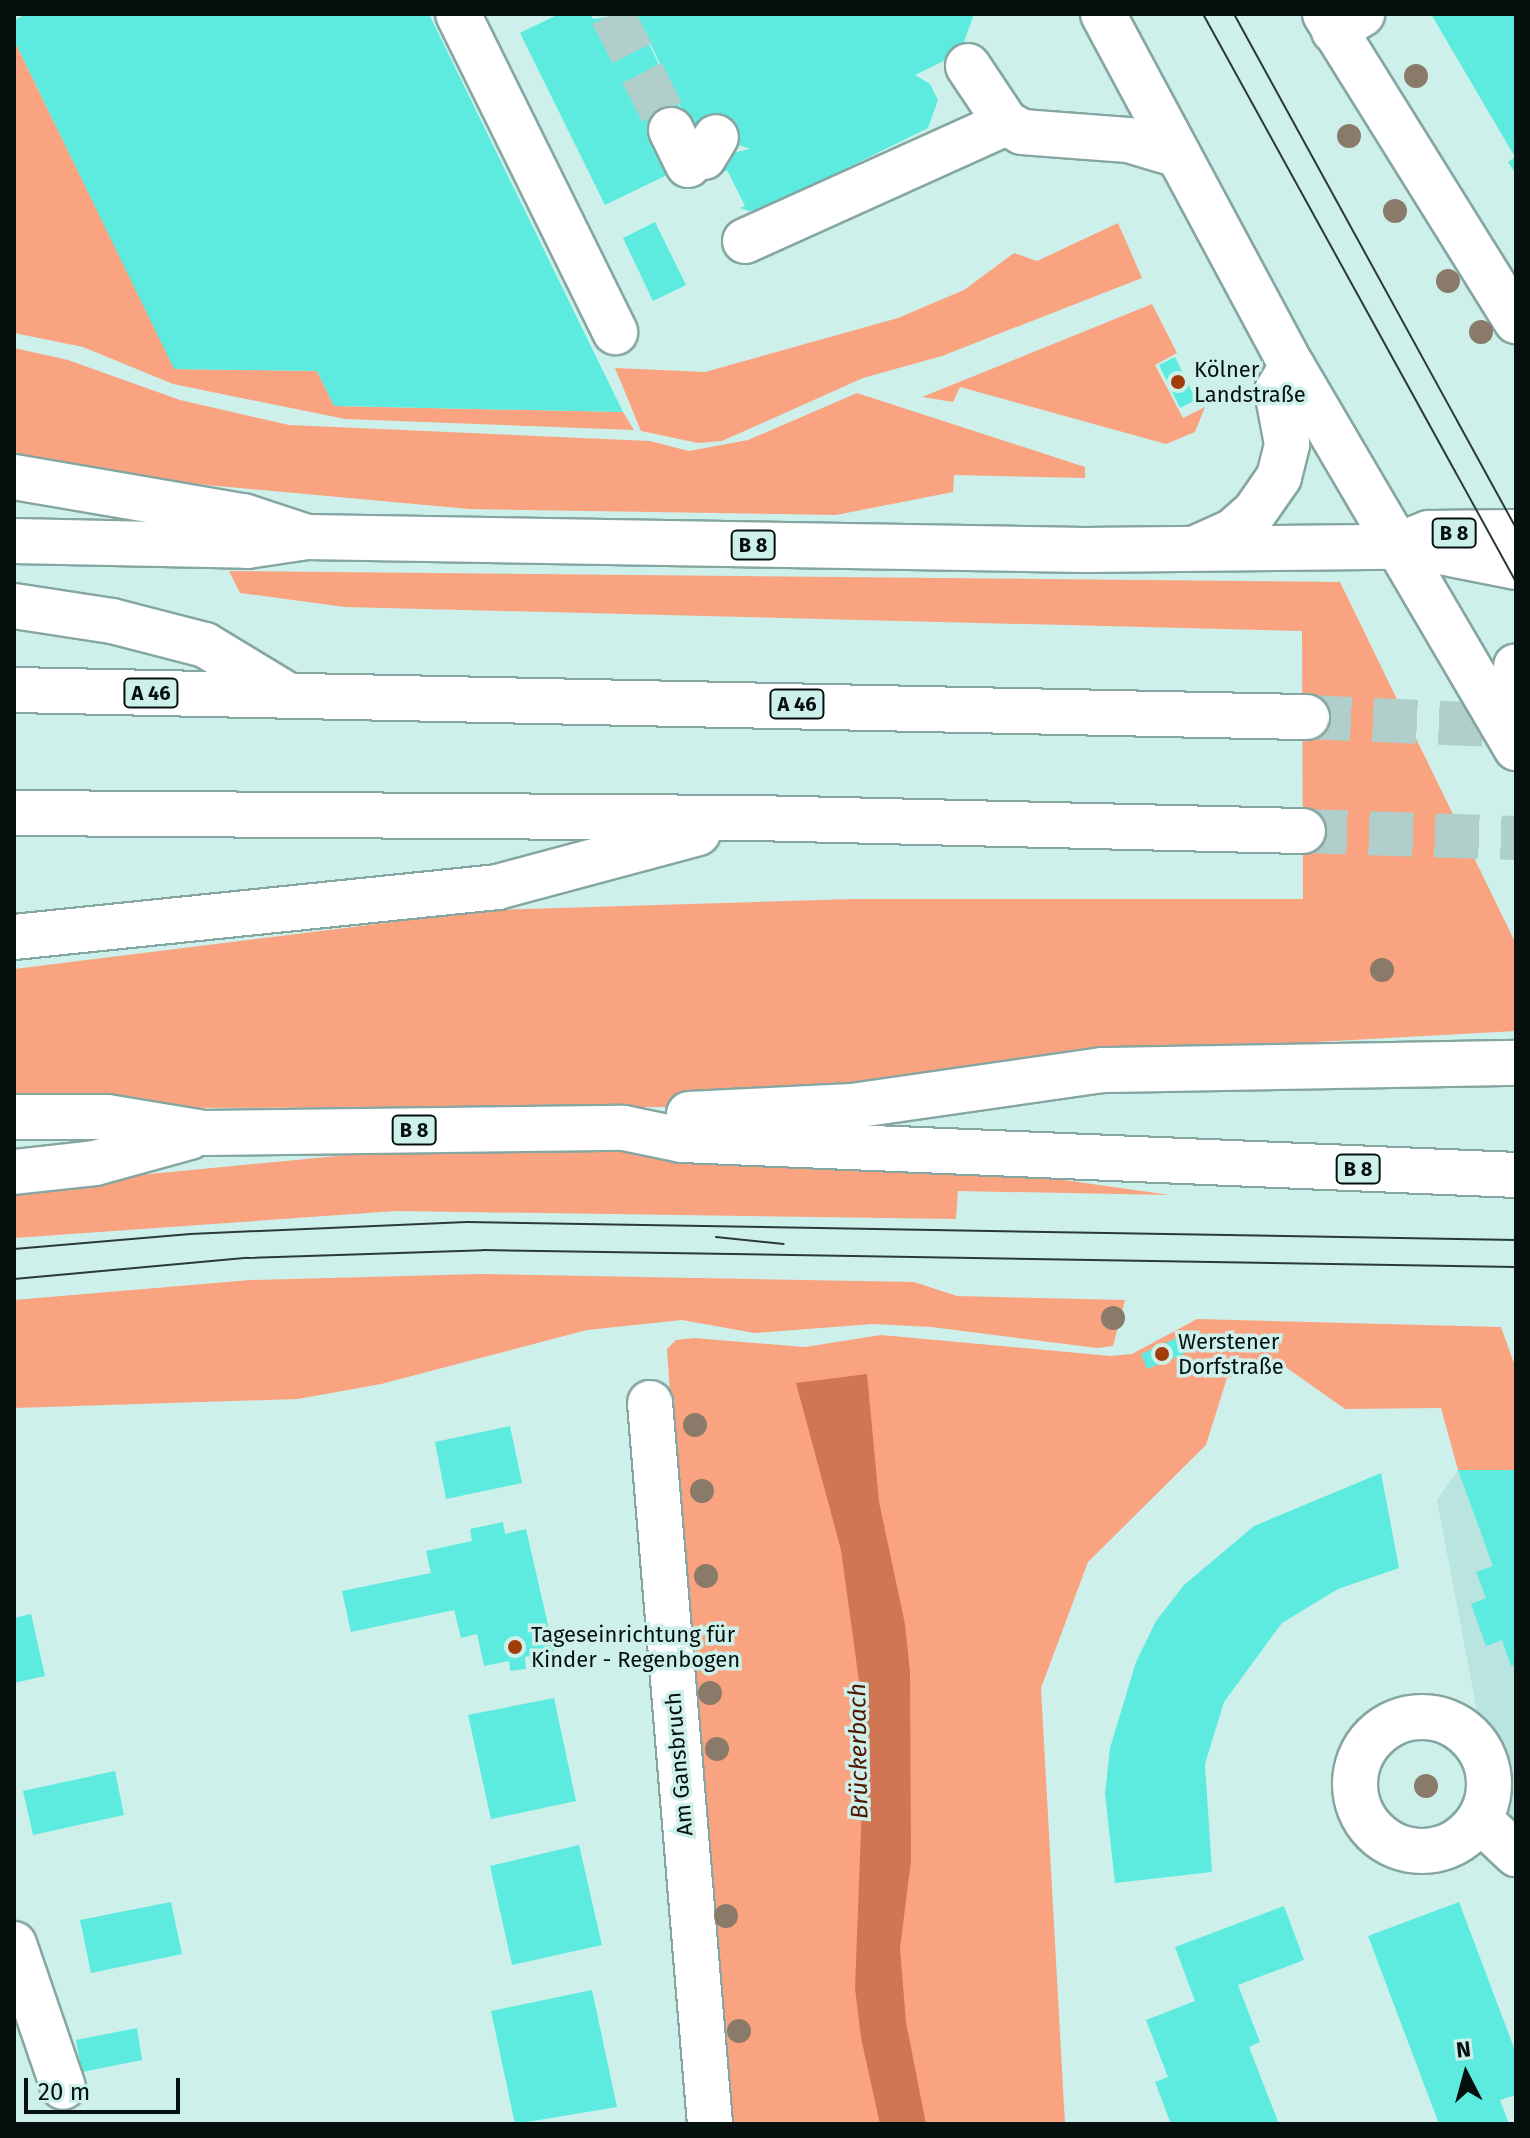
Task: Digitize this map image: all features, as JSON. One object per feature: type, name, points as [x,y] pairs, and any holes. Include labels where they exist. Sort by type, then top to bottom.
[{"type":"main road","points":[[458,14],[615,332]]},
{"type":"main road","points":[[1103,14],[1175,154],[1292,366],[1394,547],[1516,747]]},
{"type":"main road","points":[[1340,20],[1516,321]]},
{"type":"main road","points":[[968,66],[1006,123],[1022,132],[1128,140],[1175,154]]},
{"type":"main road","points":[[745,241],[1006,123]]},
{"type":"main road","points":[[1200,546],[1233,531],[1254,513],[1279,477],[1287,444],[1277,391],[1292,366]]},
{"type":"main road","name":"B 8","points":[[14,477],[243,516],[307,537],[1084,550],[1200,546],[1394,547],[1516,567]]},
{"type":"main road","name":"B 8","points":[[1394,547],[1429,533],[1516,532]]},
{"type":"main road","points":[[27,541],[247,546],[307,537]]},
{"type":"main road","points":[[14,606],[112,621],[205,645],[288,695]]},
{"type":"main road","points":[[1516,666],[1510,709],[1516,747]]},
{"type":"main road","name":"A 46","points":[[14,690],[1307,717]]},
{"type":"main road","points":[[14,813],[754,818],[1303,831]]},
{"type":"main road","points":[[14,937],[497,887],[754,818]]},
{"type":"main road","name":"B 8","points":[[624,1128],[677,1115],[852,1106],[1102,1070],[1516,1063]]},
{"type":"main road","name":"B 8","points":[[14,1117],[107,1117],[204,1133],[624,1128],[682,1140],[1516,1175]]},
{"type":"main road","points":[[14,1172],[95,1163],[204,1133]]},
{"type":"main road","name":"Am Gansbruch","points":[[650,1403],[710,2124]]},
{"type":"main road","points":[[1480,1820],[1516,1854]]},
{"type":"main road","points":[[14,1944],[63,2087]]},
{"type":"shaded area","points":[[14,40],[175,369],[317,371],[334,406],[623,412],[634,430],[345,419],[173,384],[83,347],[14,333]]},
{"type":"shaded area","points":[[1118,223],[1142,278],[942,356],[863,378],[722,441],[698,443],[641,431],[615,368],[705,372],[898,318],[964,290],[1014,253],[1037,261]]},
{"type":"shaded area","points":[[1152,304],[1177,353],[1155,365],[1183,418],[1205,407],[1195,432],[1166,444],[960,387],[953,402],[922,397]]},
{"type":"shaded area","points":[[14,348],[68,360],[180,400],[289,425],[650,441],[689,451],[748,440],[857,393],[1085,467],[1085,478],[954,475],[953,492],[836,515],[469,509],[75,473],[14,459]]},
{"type":"shaded area","points":[[229,571],[1340,582],[1516,944],[1516,1031],[1098,1054],[679,1107],[14,1108],[14,969],[490,910],[854,899],[1303,899],[1302,631],[345,607],[240,593]]},
{"type":"shaded area","points":[[590,1150],[951,1164],[1170,1195],[958,1191],[956,1219],[396,1211],[14,1238],[14,1187],[359,1154]]},
{"type":"shaded area","points":[[480,1274],[914,1282],[957,1296],[1125,1300],[1113,1346],[1097,1348],[931,1327],[873,1324],[754,1333],[682,1320],[587,1330],[381,1384],[298,1399],[14,1408],[14,1300],[250,1280]]},
{"type":"shaded area","points":[[1197,1319],[1501,1327],[1516,1369],[1516,1470],[1458,1470],[1441,1408],[1345,1409],[1277,1361],[1227,1378],[1206,1445],[1088,1562],[1041,1688],[1065,2124],[726,2124],[702,1879],[667,1349],[676,1340],[694,1338],[805,1347],[881,1335],[1111,1356],[1132,1354]]},
{"type":"shaded area","points":[[867,1374],[879,1502],[905,1624],[910,1672],[911,1861],[900,1948],[906,2022],[926,2124],[880,2124],[861,2038],[855,1988],[865,1725],[841,1550],[796,1383]]},
{"type":"shaded area","points":[[1458,1470],[1516,1470],[1516,1844],[1487,1764],[1437,1500]]},
{"type":"building","points":[[27,14],[429,14],[623,412],[334,406],[317,371],[174,369],[14,40],[14,20]]},
{"type":"building","points":[[559,14],[591,14],[593,19],[634,14],[687,121],[669,174],[605,205],[520,33]]},
{"type":"building","points":[[636,14],[974,14],[960,53],[915,75],[930,84],[938,100],[928,128],[764,209],[749,211],[740,208],[745,206],[727,170],[722,173],[732,153],[750,149],[691,128]]},
{"type":"building","points":[[1431,14],[1516,14],[1516,174],[1508,162],[1515,157]]},
{"type":"building","points":[[655,222],[686,285],[653,301],[623,238]]},
{"type":"building","name":"Kölner Landstraße","points":[[1175,357],[1196,400],[1180,408],[1159,365]]},
{"type":"building","name":"Werstener Dorfstraße","points":[[1177,1338],[1184,1354],[1147,1369],[1141,1354]]},
{"type":"building","points":[[510,1426],[522,1483],[446,1499],[435,1442]]},
{"type":"building","points":[[1458,1470],[1516,1470],[1516,1664],[1511,1666],[1502,1640],[1486,1646],[1471,1604],[1486,1598],[1476,1572],[1493,1566]]},
{"type":"building","points":[[1381,1473],[1399,1568],[1338,1589],[1282,1623],[1224,1702],[1205,1764],[1212,1872],[1115,1883],[1105,1794],[1110,1748],[1136,1662],[1156,1621],[1184,1585],[1254,1526]]},
{"type":"building","points":[[503,1522],[505,1534],[526,1529],[554,1651],[525,1657],[526,1669],[510,1671],[509,1661],[484,1666],[477,1634],[461,1638],[454,1610],[351,1632],[342,1591],[431,1573],[426,1551],[472,1541],[470,1529]]},
{"type":"building","points":[[31,1614],[45,1676],[14,1683],[14,1618]]},
{"type":"building","points":[[554,1698],[576,1801],[491,1819],[468,1715]]},
{"type":"building","points":[[115,1771],[124,1815],[33,1835],[23,1791]]},
{"type":"building","points":[[579,1845],[602,1945],[512,1965],[490,1866]]},
{"type":"building","points":[[171,1902],[182,1954],[91,1973],[80,1920]]},
{"type":"building","points":[[1459,1902],[1516,2053],[1516,2095],[1500,2100],[1509,2124],[1439,2124],[1368,1936]]},
{"type":"building","points":[[1284,1906],[1304,1960],[1238,1985],[1260,2042],[1249,2047],[1279,2124],[1171,2124],[1155,2082],[1168,2077],[1146,2020],[1195,2001],[1175,1947]]},
{"type":"building","points":[[592,1990],[617,2107],[515,2124],[491,2011]]},
{"type":"building","points":[[137,2028],[142,2060],[82,2072],[76,2040]]},
{"type":"tunnel","points":[[612,14],[671,130]]},
{"type":"tunnel","points":[[1307,717],[1516,726]]},
{"type":"tunnel","points":[[1303,831],[1516,838]]},
{"type":"tram line","points":[[1203,14],[1516,582]]},
{"type":"tram line","points":[[1234,14],[1516,528]]},
{"type":"tram line","points":[[14,1249],[190,1234],[467,1222],[1516,1240]]},
{"type":"tram line","points":[[716,1237],[784,1244]]},
{"type":"tram line","points":[[14,1279],[247,1258],[483,1250],[1516,1267]]},
{"type":"place","name":"Kölner Landstraße","points":[[1178,382]]},
{"type":"place","name":"Werstener Dorfstraße","points":[[1162,1354]]},
{"type":"place","name":"Tageseinrichtung für Kinder - Regenbogen","points":[[515,1647]]},
{"type":"water label","name":"Brückerbach","points":[[859,1751]]}]
